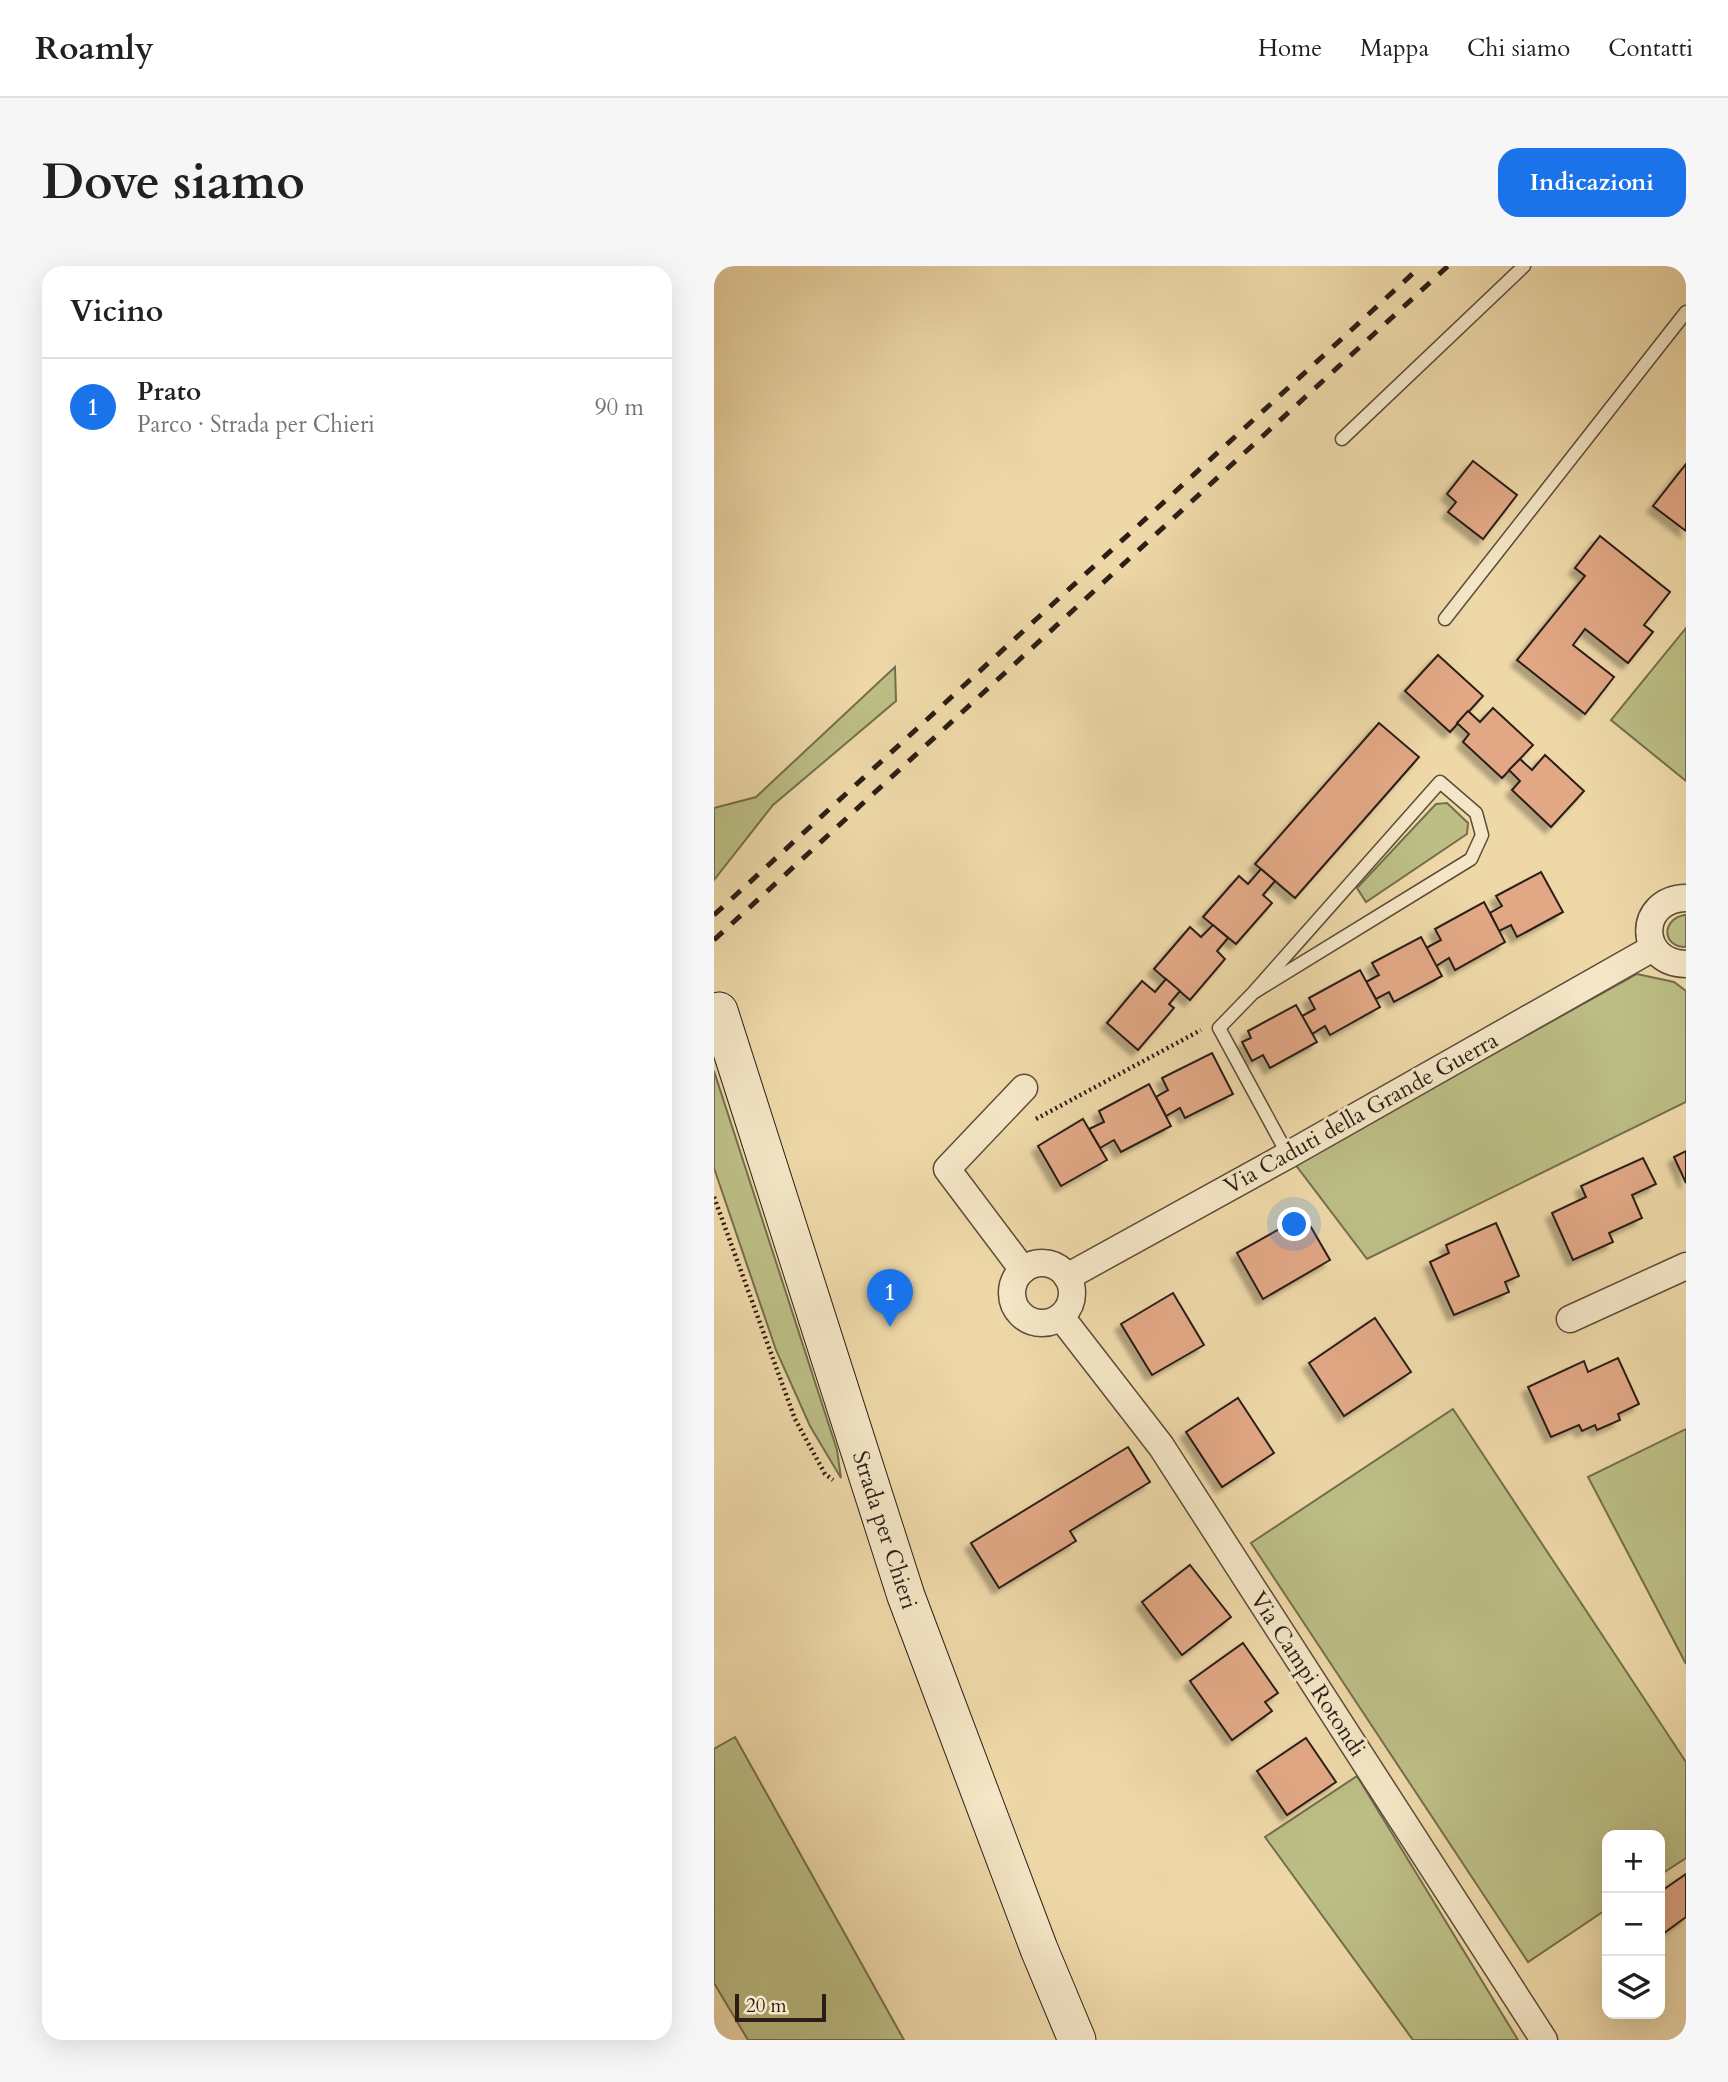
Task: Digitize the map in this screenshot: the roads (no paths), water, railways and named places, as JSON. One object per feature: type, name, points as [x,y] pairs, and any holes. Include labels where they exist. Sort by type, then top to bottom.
[{"type":"main road","name":"Strada per Chieri","points":[[719,1011],[906,1596],[1039,1949],[1077,2040]]},
{"type":"street","points":[[1686,898],[1675,898],[1657,908],[1649,927],[1653,947],[1668,961],[1686,964]]},
{"type":"street","name":"Via Caduti della Grande Guerra","points":[[1067,1277],[1289,1155],[1653,947]]},
{"type":"street","points":[[1023,1270],[947,1169],[1024,1088]]},
{"type":"street","points":[[1037,1264],[1047,1264],[1057,1267],[1067,1277],[1072,1301],[1061,1317],[1043,1324],[1034,1322],[1017,1311],[1012,1292],[1014,1282],[1023,1270],[1037,1264]]},
{"type":"street","points":[[1570,1319],[1686,1266]]},
{"type":"street","name":"Via Campi Rotondi","points":[[1061,1317],[1161,1446],[1544,2040]]},
{"type":"lane","points":[[1342,439],[1524,266]]},
{"type":"lane","points":[[1445,619],[1686,312]]},
{"type":"lane","points":[[1253,993],[1471,859],[1482,835],[1476,813],[1440,782],[1219,1028],[1289,1155]]},
{"type":"railway","points":[[714,915],[1421,266]]},
{"type":"railway","points":[[714,940],[1448,266]]},
{"type":"place","name":"Prato","points":[[890,1327]]}]
